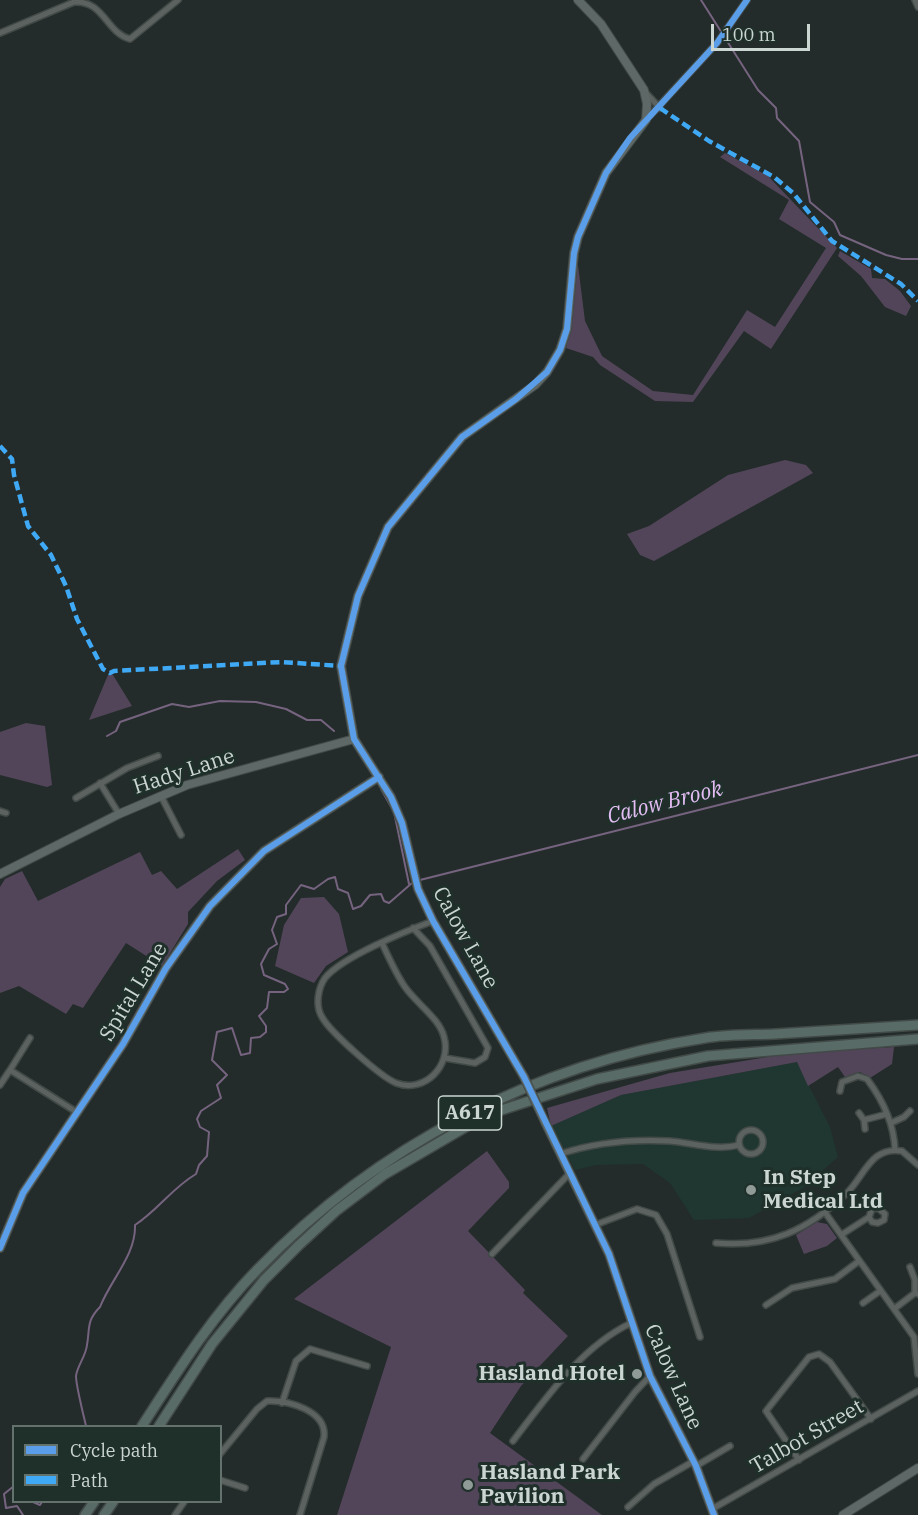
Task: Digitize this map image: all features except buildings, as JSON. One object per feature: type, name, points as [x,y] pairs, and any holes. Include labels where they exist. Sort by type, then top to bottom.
[{"type":"highway","name":"A617","points":[[143,1425],[208,1328],[271,1256],[347,1190],[428,1136],[487,1104],[587,1064],[708,1037],[918,1025]]},
{"type":"highway","name":"A617","points":[[160,1425],[212,1344],[264,1280],[299,1245],[336,1211],[385,1174],[486,1115],[597,1079],[708,1056],[918,1039]]},
{"type":"street","points":[[0,33],[74,2],[83,1],[99,10],[123,38],[130,39],[178,0]]},
{"type":"street","points":[[578,0],[601,24],[644,90],[660,108]]},
{"type":"street","points":[[646,120],[660,108],[729,29],[747,0]]},
{"type":"street","points":[[915,0],[918,7]]},
{"type":"street","points":[[644,90],[647,104],[646,120]]},
{"type":"street","name":"Calow Lane","points":[[646,120],[606,173],[578,237],[574,253],[567,329],[560,350],[546,372],[516,399],[462,437],[388,527],[358,596],[341,666],[354,740],[391,797],[402,823],[418,889],[433,921],[524,1077],[609,1254],[650,1376],[695,1463],[713,1512]]},
{"type":"street","name":"Hady Lane","points":[[0,874],[160,796],[187,786],[354,740]]},
{"type":"street","points":[[76,798],[100,783],[158,756]]},
{"type":"street","name":"Spital Lane","points":[[0,1248],[3,1230],[23,1193],[123,1044],[166,968],[210,906],[264,851],[378,777]]},
{"type":"street","points":[[100,783],[119,814]]},
{"type":"street","points":[[160,796],[181,835]]},
{"type":"street","points":[[382,943],[404,986],[444,1035],[445,1058],[439,1070],[429,1081],[413,1084],[394,1082],[343,1041],[322,1018],[318,1005],[324,980],[333,969],[382,943],[413,928],[433,921]]},
{"type":"street","name":"Calow Lane","points":[[413,928],[434,954],[488,1048],[485,1057],[475,1063],[445,1058]]},
{"type":"street","points":[[0,1085],[30,1038]]},
{"type":"street","points":[[10,1070],[78,1113]]},
{"type":"street","points":[[840,1091],[839,1081],[858,1076],[867,1078],[891,1123],[895,1150]]},
{"type":"street","points":[[891,1123],[904,1118],[910,1111]]},
{"type":"street","points":[[859,1113],[864,1120],[865,1129]]},
{"type":"street","points":[[864,1120],[887,1114]]},
{"type":"street","points":[[748,1130],[757,1131],[763,1138],[763,1147],[756,1154],[747,1154],[739,1145],[740,1136],[748,1130]]},
{"type":"street","points":[[560,1154],[592,1145],[617,1142],[669,1141],[712,1148],[739,1145]]},
{"type":"street","points":[[716,1243],[756,1244],[778,1239],[824,1211],[849,1191],[870,1161],[895,1150],[909,1154],[918,1165]]},
{"type":"street","points":[[492,1254],[569,1174]]},
{"type":"street","points":[[595,1225],[637,1209],[656,1215],[667,1234],[700,1338]]},
{"type":"street","points":[[824,1211],[914,1337],[918,1374]]},
{"type":"street","points":[[841,1235],[869,1217]]},
{"type":"street","points":[[726,1251],[727,1244]]},
{"type":"street","points":[[766,1305],[773,1296],[792,1288],[835,1279],[859,1261]]},
{"type":"street","points":[[894,1309],[916,1293],[915,1280],[910,1267]]},
{"type":"street","points":[[863,1303],[880,1291]]},
{"type":"street","points":[[513,1441],[564,1377],[607,1338],[631,1323]]},
{"type":"street","points":[[697,1328],[704,1326]]},
{"type":"street","points":[[282,1402],[292,1370],[304,1352],[316,1349],[367,1366]]},
{"type":"street","points":[[799,1460],[766,1411],[809,1357],[819,1354],[830,1362],[871,1419]]},
{"type":"street","points":[[354,1368],[356,1362]]},
{"type":"street","points":[[583,1459],[650,1376]]},
{"type":"street","name":"Talbot Street","points":[[713,1512],[918,1391]]},
{"type":"street","points":[[222,1452],[261,1404],[267,1401],[282,1402],[318,1417],[325,1430],[300,1515]]},
{"type":"street","points":[[628,1507],[652,1481],[730,1446]]},
{"type":"street","points":[[843,1515],[918,1468]]},
{"type":"street","points":[[236,1486],[239,1478]]},
{"type":"street","points":[[222,1481],[245,1488]]},
{"type":"shaded area","points":[[725,153],[768,176],[837,248],[771,349],[744,331],[693,402],[655,401],[600,365],[593,357],[566,348],[575,273],[578,265],[585,321],[602,356],[653,391],[693,395],[747,310],[775,327],[826,248],[779,219],[789,200],[720,157]]},
{"type":"shaded area","points":[[840,251],[871,269],[872,278],[885,279],[900,291],[911,306],[906,316],[885,307],[861,276],[838,256]]},
{"type":"shaded area","points":[[785,460],[806,465],[813,473],[654,561],[640,555],[627,534],[649,526],[728,475]]},
{"type":"shaded area","points":[[108,675],[113,675],[132,706],[89,720]]},
{"type":"shaded area","points":[[26,723],[45,726],[52,785],[47,787],[0,775],[0,732]]},
{"type":"shaded area","points":[[238,849],[245,860],[217,881],[188,912],[188,924],[162,966],[126,943],[83,1008],[73,1004],[66,1014],[19,986],[0,993],[0,887],[5,879],[22,871],[38,901],[140,852],[152,875],[161,871],[177,889]]},
{"type":"shaded area","points":[[324,897],[339,914],[348,952],[326,966],[314,983],[275,966],[284,925],[301,898]]},
{"type":"shaded area","points":[[894,1047],[892,1064],[870,1078],[860,1072],[845,1077],[838,1067],[808,1086],[797,1062],[621,1095],[551,1126],[547,1108],[670,1073],[792,1053]]},
{"type":"shaded area","points":[[797,1062],[830,1127],[838,1157],[803,1188],[749,1218],[694,1220],[670,1183],[643,1164],[596,1165],[575,1170],[551,1126],[621,1095]]},
{"type":"shaded area","points":[[487,1151],[509,1182],[509,1188],[468,1231],[525,1290],[523,1293],[568,1336],[521,1386],[490,1433],[602,1515],[337,1515],[391,1347],[294,1299]]},
{"type":"shaded area","points":[[817,1222],[827,1224],[837,1238],[827,1246],[804,1254],[796,1235]]},
{"type":"waterway","points":[[701,0],[758,90],[776,108],[777,118],[799,141],[810,202],[834,222],[840,235],[886,255],[902,259],[918,259]]},
{"type":"waterway","points":[[107,736],[116,731],[120,722],[172,704],[189,707],[220,701],[256,702],[286,709],[307,720],[321,720],[334,731]]},
{"type":"waterway","name":"Calow Brook","points":[[420,880],[918,755]]},
{"type":"waterway","points":[[381,789],[394,812],[409,884]]},
{"type":"waterway","points":[[86,1425],[76,1376],[86,1349],[89,1325],[132,1247],[135,1225],[196,1174],[199,1165],[207,1156],[209,1132],[200,1127],[197,1119],[201,1111],[221,1098],[217,1085],[227,1075],[212,1060],[217,1032],[232,1028],[241,1055],[250,1053],[251,1038],[260,1037],[266,1032],[266,1026],[259,1016],[267,1008],[269,992],[284,992],[288,989],[285,984],[264,975],[261,964],[269,949],[277,944],[272,930],[277,917],[286,914],[286,905],[301,885],[314,889],[335,877],[338,889],[348,893],[353,909],[361,906],[370,895],[381,894],[384,901],[389,903],[412,883]]},
{"type":"waterway","points":[[12,1488],[4,1494],[6,1508],[17,1506],[23,1515]]},
{"type":"waterway","points":[[35,1503],[40,1505],[41,1503]]},
{"type":"marked path","points":[[660,108],[709,141],[774,177],[793,193],[832,241],[901,284],[918,301]]},
{"type":"marked path","points":[[0,446],[12,459],[28,526],[51,555],[66,586],[77,619],[103,669],[110,673],[282,662],[341,666]]},
{"type":"cycle path","points":[[714,1515],[696,1466],[650,1376],[609,1254],[524,1077],[433,921],[418,889],[402,823],[391,797],[354,739],[341,666],[358,596],[388,527],[462,437],[516,399],[547,372],[560,350],[567,329],[574,253],[578,237],[606,173],[630,138],[717,43],[747,0]]},
{"type":"cycle path","points":[[0,1248],[23,1193],[123,1044],[166,968],[210,906],[264,851],[379,777]]},
{"type":"place","name":"In Step Medical Ltd","points":[[751,1190]]},
{"type":"place","name":"Hasland Hotel","points":[[637,1374]]},
{"type":"place","name":"Hasland Park Pavilion","points":[[468,1485]]}]
